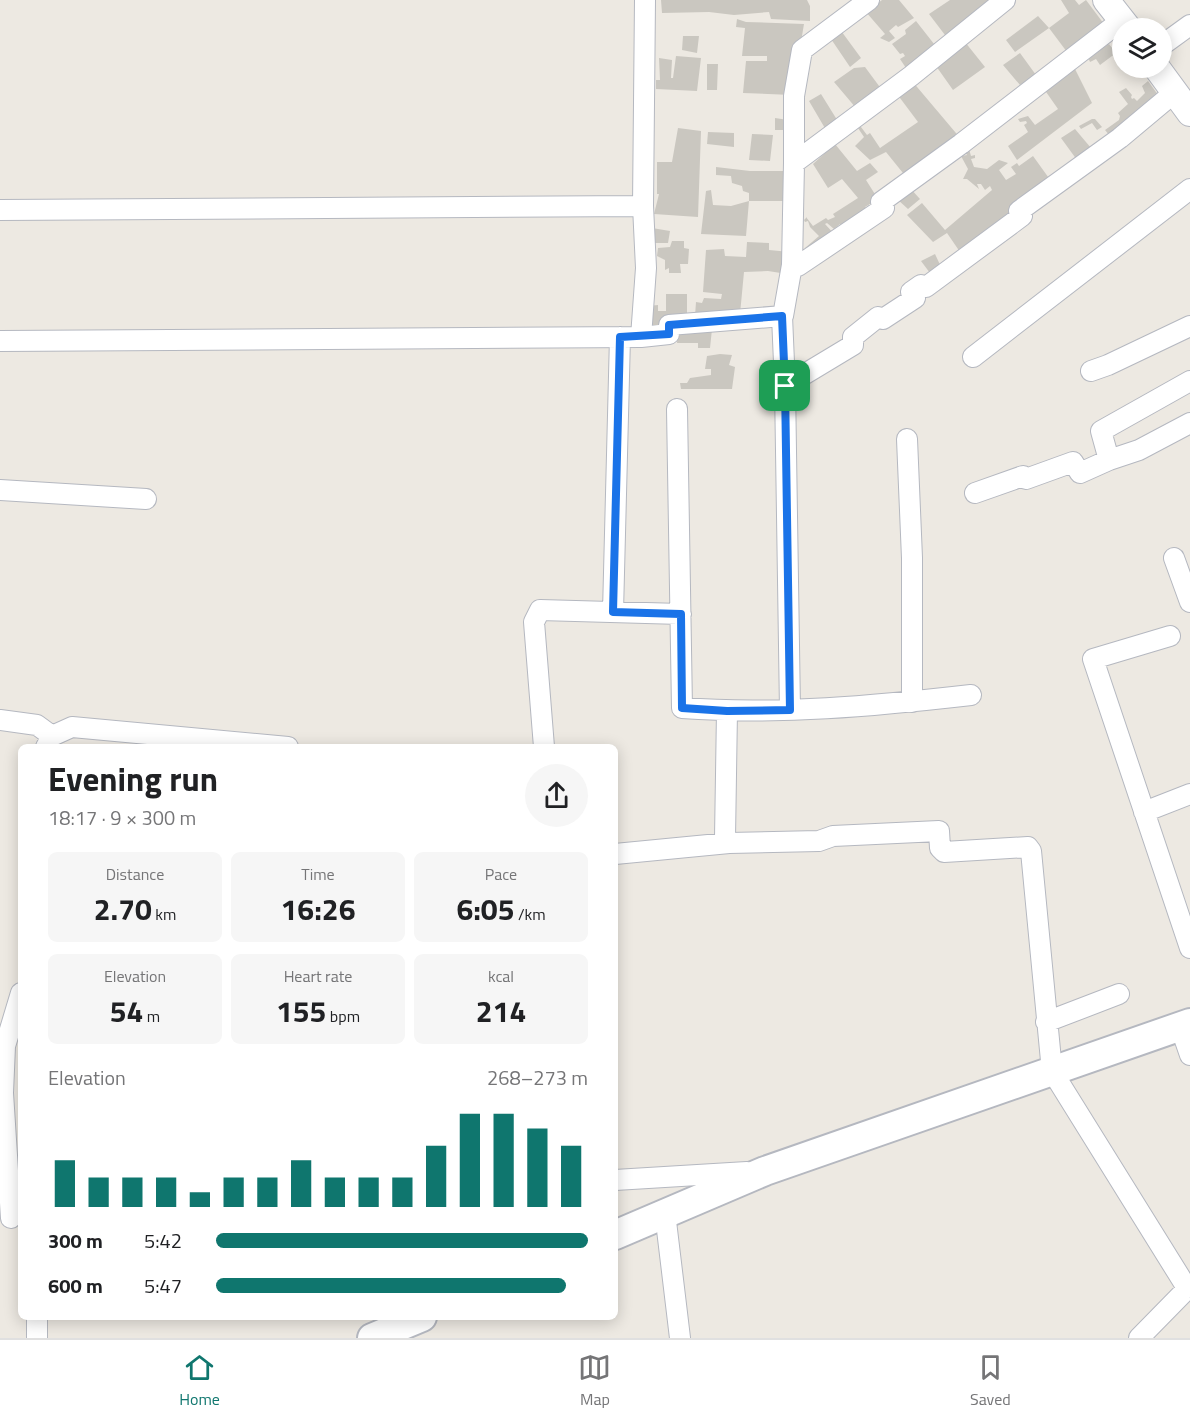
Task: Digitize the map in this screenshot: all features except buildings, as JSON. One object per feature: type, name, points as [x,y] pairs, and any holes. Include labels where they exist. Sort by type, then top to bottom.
[{"type":"main road","points":[[618,1234],[765,1171],[1185,1025]]},
{"type":"main road","points":[[372,1338],[415,1320]]},
{"type":"street","points":[[641,337],[646,268],[643,206],[645,0]]},
{"type":"street","points":[[790,710],[782,316],[792,265],[794,96],[802,50],[869,0]]},
{"type":"street","points":[[794,163],[911,76],[1005,0]]},
{"type":"street","points":[[792,265],[798,266],[884,208],[881,202],[961,144],[1119,16]]},
{"type":"street","points":[[1172,38],[1190,25]]},
{"type":"street","points":[[1164,78],[1190,113]]},
{"type":"street","points":[[785,386],[853,345],[853,337],[878,317],[883,319],[915,298],[911,292],[921,285],[926,287],[1022,216],[1019,212],[1120,138],[1175,92]]},
{"type":"street","points":[[973,357],[1190,189]]},
{"type":"street","points":[[0,210],[643,206]]},
{"type":"street","points":[[0,340],[641,337],[669,334],[669,325],[782,316]]},
{"type":"street","points":[[1091,371],[1190,326]]},
{"type":"street","points":[[613,612],[620,337]]},
{"type":"street","points":[[1106,450],[1101,431],[1190,381]]},
{"type":"street","points":[[677,409],[682,708],[727,711],[790,710],[912,702],[971,695]]},
{"type":"street","points":[[975,493],[1023,476],[1026,479],[1072,462],[1080,473],[1106,450],[1139,450],[1190,423]]},
{"type":"street","points":[[907,439],[912,558],[912,702]]},
{"type":"street","points":[[0,490],[146,499]]},
{"type":"street","points":[[1173,558],[1190,603]]},
{"type":"street","points":[[544,744],[534,622],[540,610],[681,614]]},
{"type":"street","points":[[1170,636],[1093,659],[1190,948]]},
{"type":"street","points":[[727,711],[725,838],[729,843]]},
{"type":"street","points":[[0,720],[37,725],[49,742],[72,727],[256,744]]},
{"type":"street","points":[[1144,812],[1190,794]]},
{"type":"street","points":[[618,854],[729,843],[819,841],[832,836],[939,831],[940,848],[944,852],[1029,847],[1052,1071],[1188,1287],[1139,1338]]},
{"type":"street","points":[[1046,1022],[1119,994]]},
{"type":"street","points":[[11,1218],[3,1093],[6,1046],[18,1004]]},
{"type":"street","points":[[1185,1025],[1190,1055]]},
{"type":"street","points":[[618,1180],[765,1171]]},
{"type":"street","points":[[665,1214],[680,1338]]},
{"type":"street","points":[[37,1320],[37,1338]]},
{"type":"route","points":[[782,316],[785,386],[790,710],[727,711],[682,708],[681,614],[613,612],[620,337],[669,334],[669,325],[782,316]]}]
